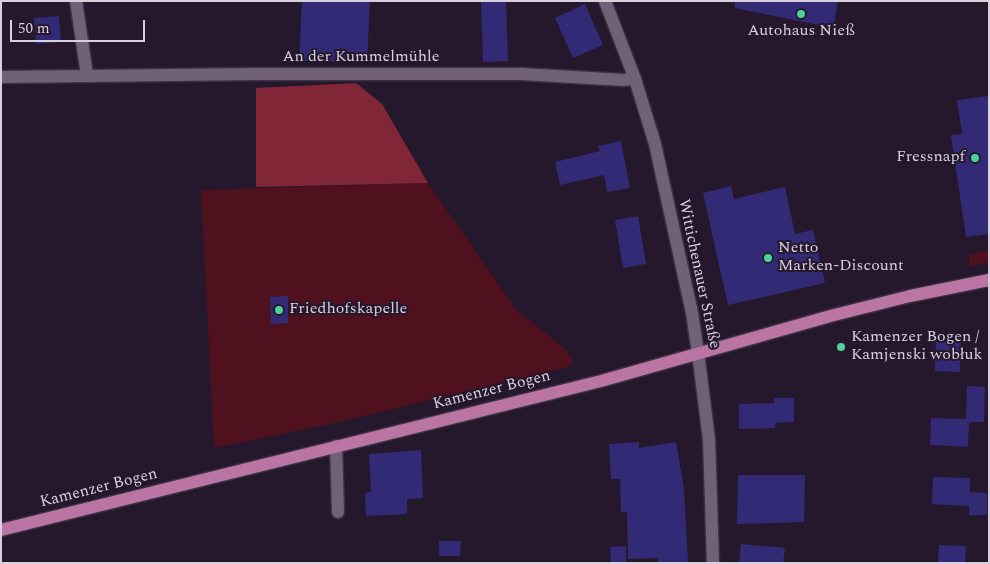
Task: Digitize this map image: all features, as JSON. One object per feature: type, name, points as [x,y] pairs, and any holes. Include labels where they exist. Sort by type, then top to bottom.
[{"type":"main road","name":"Kamenzer Bogen","points":[[1,530],[644,370],[910,296],[989,280]]},
{"type":"street","points":[[76,1],[87,75]]},
{"type":"street","name":"Wittichenauer Straße","points":[[606,1],[635,80],[654,144],[692,313],[709,439],[712,563]]},
{"type":"street","name":"An der Kummelmühle","points":[[1,76],[522,74],[635,80]]},
{"type":"street","points":[[336,446],[338,512]]},
{"type":"shaded area","points":[[356,83],[382,104],[428,183],[256,187],[256,88]]},
{"type":"shaded area","points":[[428,183],[517,311],[563,347],[572,358],[572,366],[326,425],[214,448],[201,190]]},
{"type":"shaded area","points":[[989,251],[989,262],[969,266],[969,254]]},
{"type":"building","points":[[302,1],[370,1],[367,62],[299,61]]},
{"type":"building","points":[[481,1],[506,1],[508,61],[483,62]]},
{"type":"building","name":"Autohaus Nieß","points":[[735,1],[838,1],[833,28],[735,8]]},
{"type":"building","points":[[585,4],[603,45],[573,58],[555,18]]},
{"type":"building","points":[[59,16],[61,42],[36,44],[34,18]]},
{"type":"building","points":[[989,96],[989,234],[966,237],[951,135],[962,134],[957,100]]},
{"type":"building","points":[[621,141],[630,188],[607,192],[604,175],[560,185],[555,162],[600,151],[598,146]]},
{"type":"building","name":"Netto Marken-Discount","points":[[731,186],[734,199],[785,187],[795,234],[813,230],[825,283],[728,305],[703,193]]},
{"type":"building","points":[[638,216],[646,264],[623,268],[615,220]]},
{"type":"building","name":"Friedhofskapelle","points":[[288,296],[288,323],[271,324],[270,297]]},
{"type":"building","points":[[936,336],[961,336],[960,372],[935,371]]},
{"type":"building","points":[[967,386],[985,387],[984,422],[969,422],[968,447],[930,445],[931,418],[966,419]]},
{"type":"building","points":[[774,398],[794,398],[794,422],[775,423],[775,428],[739,429],[739,404],[774,403]]},
{"type":"building","points":[[639,442],[639,448],[676,442],[684,489],[688,563],[658,563],[658,558],[628,559],[627,512],[621,512],[620,479],[611,479],[609,444]]},
{"type":"building","points":[[421,450],[423,498],[407,499],[407,514],[366,516],[365,493],[371,492],[369,454]]},
{"type":"building","points":[[738,475],[805,475],[804,522],[737,524]]},
{"type":"building","points":[[933,477],[970,478],[970,492],[987,493],[987,515],[969,515],[969,506],[932,504]]},
{"type":"building","points":[[439,541],[461,541],[460,556],[439,556]]},
{"type":"building","points":[[741,544],[785,548],[783,563],[739,563]]},
{"type":"building","points":[[939,545],[966,546],[965,563],[938,563]]},
{"type":"building","points":[[626,546],[626,563],[611,563],[610,547]]},
{"type":"place","name":"Autohaus Nieß","points":[[801,14]]},
{"type":"place","name":"Fressnapf","points":[[975,158]]},
{"type":"place","name":"Netto Marken-Discount","points":[[768,258]]},
{"type":"place","name":"Friedhofskapelle","points":[[279,310]]},
{"type":"place","name":"Kamenzer Bogen / Kamjenski wobłuk","points":[[841,347]]}]
